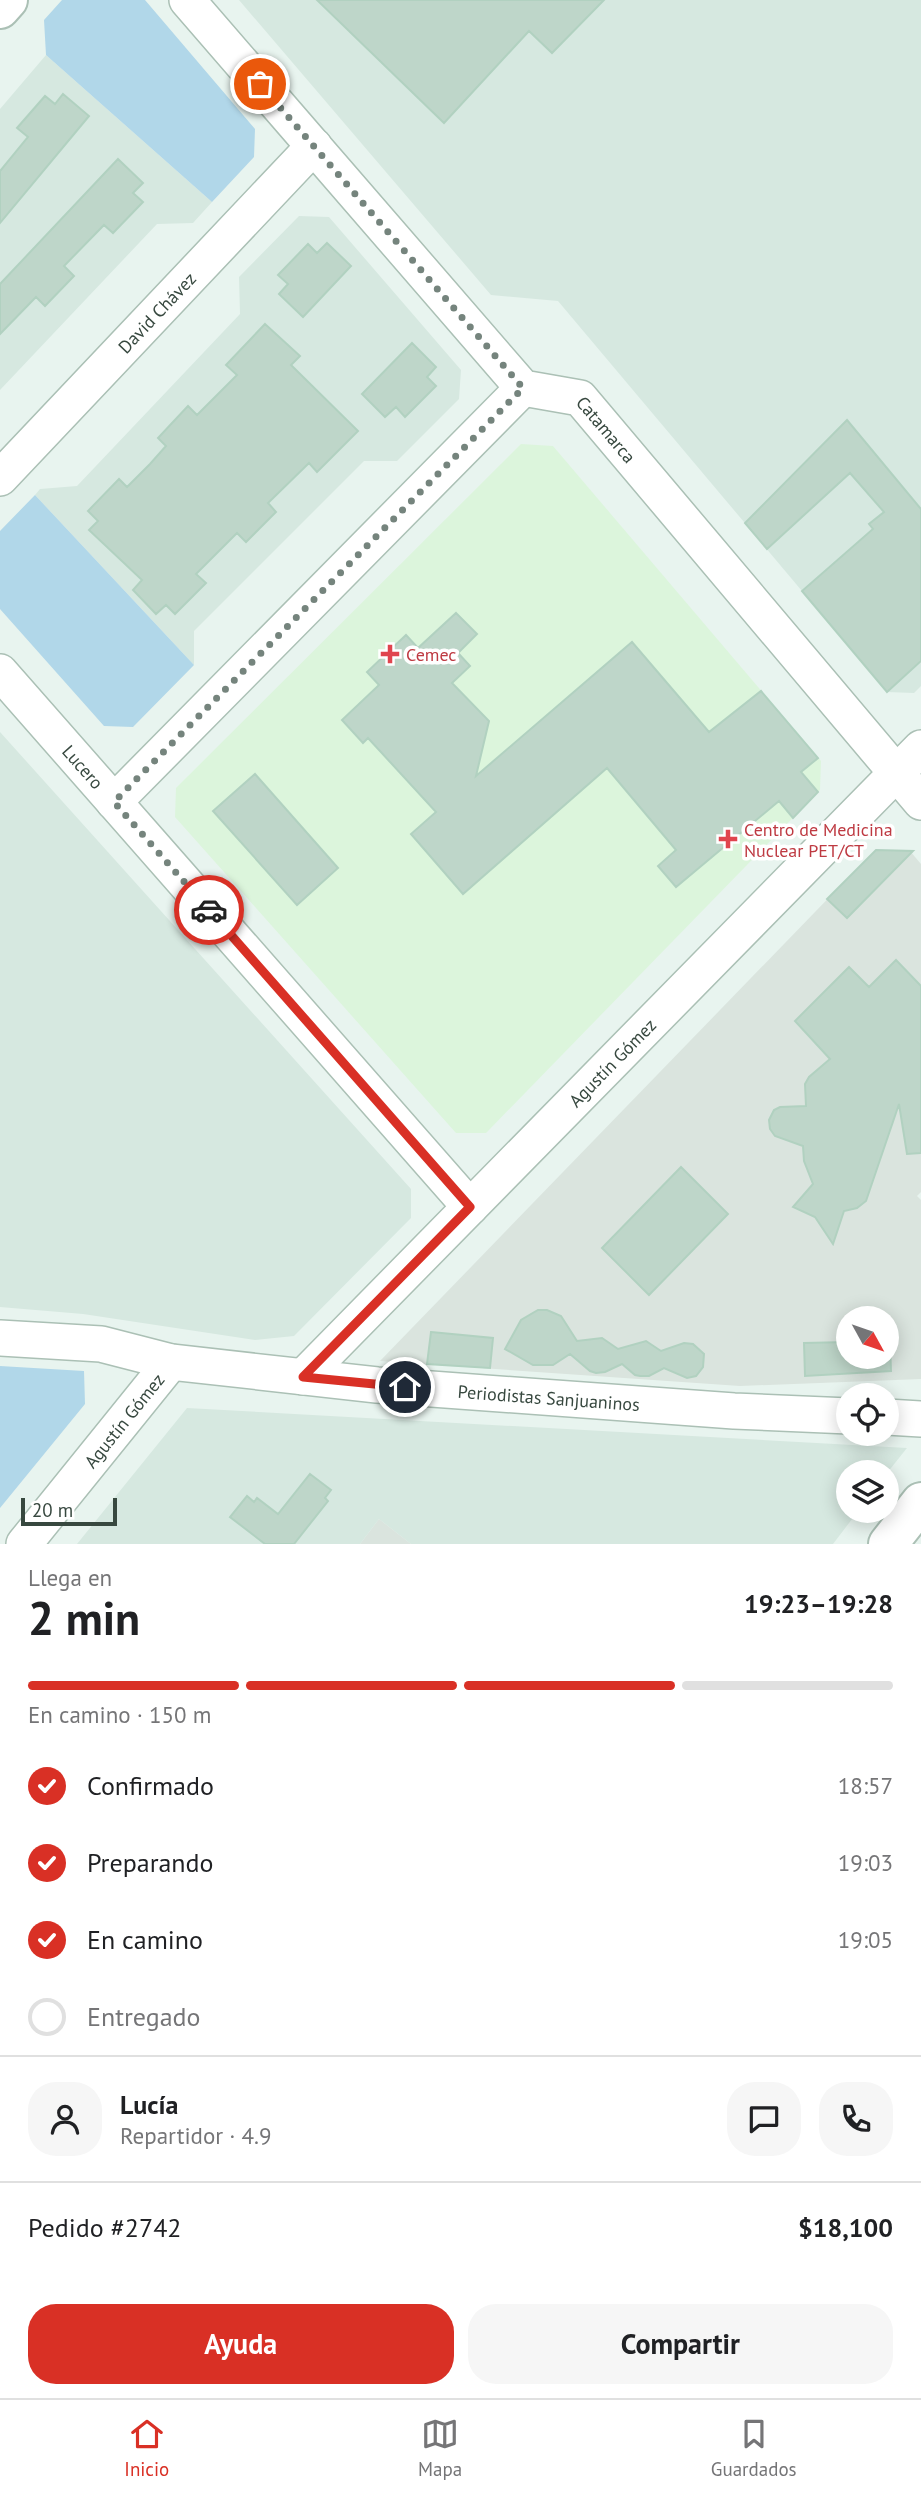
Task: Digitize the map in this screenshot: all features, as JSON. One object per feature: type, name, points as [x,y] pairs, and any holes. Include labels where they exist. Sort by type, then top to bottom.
[{"type":"street","points":[[0,9],[8,0]]},
{"type":"street","points":[[114,802],[523,388],[187,0]]},
{"type":"street","name":"David Chávez","points":[[0,478],[314,146]]},
{"type":"street","name":"Catamarca","points":[[523,388],[580,398],[921,802]]},
{"type":"street","name":"Lucero","points":[[0,672],[470,1207]]},
{"type":"street","name":"Agustín Gómez","points":[[303,1377],[921,748]]},
{"type":"street","name":"Periodistas Sanjuaninos","points":[[0,1338],[101,1344],[172,1362],[377,1385],[721,1410],[836,1415]]},
{"type":"street","name":"Agustín Gómez","points":[[24,1544],[172,1362]]},
{"type":"street","points":[[899,1418],[921,1419]]},
{"type":"street","points":[[888,1544],[921,1502]]},
{"type":"shaded area","points":[[62,0],[145,0],[255,129],[254,157],[212,202],[46,55],[44,20]]},
{"type":"shaded area","points":[[239,0],[921,0],[921,686],[914,693],[887,692],[558,301],[491,295]]},
{"type":"shaded area","points":[[46,55],[212,202],[193,223],[157,224],[0,390],[0,109]]},
{"type":"shaded area","points":[[299,216],[329,217],[461,370],[459,399],[397,461],[364,461],[194,631],[194,665],[35,495],[40,489],[77,486],[240,314],[239,277]]},
{"type":"shaded area","points":[[521,444],[553,446],[821,761],[820,790],[486,1133],[456,1133],[175,817],[176,788]]},
{"type":"shaded area","points":[[35,495],[194,665],[133,727],[104,726],[0,609],[0,531]]},
{"type":"shaded area","points":[[0,732],[411,1189],[411,1218],[294,1336],[255,1340],[83,1314],[0,1307]]},
{"type":"shaded area","points":[[875,850],[910,851],[921,864],[921,1192],[917,1196],[921,1200],[921,1379],[740,1386],[380,1361]]},
{"type":"shaded area","points":[[0,1366],[84,1371],[85,1404],[0,1508]]},
{"type":"shaded area","points":[[187,1408],[907,1448],[897,1460],[836,1460],[836,1523],[849,1523],[833,1544],[411,1544],[379,1519],[360,1544],[77,1544]]},
{"type":"shaded area","points":[[379,1519],[411,1544],[360,1544]]},
{"type":"building","points":[[317,0],[604,0],[552,53],[529,31],[444,123]]},
{"type":"building","points":[[63,94],[89,116],[0,223],[0,171],[28,137],[17,128],[45,96],[55,104]]},
{"type":"building","points":[[118,159],[143,183],[133,193],[143,202],[113,233],[104,225],[64,266],[74,276],[45,306],[36,297],[0,334],[0,284]]},
{"type":"building","points":[[327,243],[351,266],[303,317],[279,294],[288,284],[278,275],[308,244],[317,253]]},
{"type":"building","points":[[265,324],[300,356],[291,365],[358,431],[317,472],[309,463],[268,503],[276,512],[246,542],[237,533],[196,574],[206,583],[175,614],[166,605],[156,614],[133,590],[142,580],[89,530],[98,521],[88,511],[119,479],[127,487],[150,464],[166,446],[158,438],[188,406],[197,415],[237,375],[226,365]]},
{"type":"building","points":[[412,343],[436,367],[427,377],[436,386],[405,417],[396,407],[385,417],[362,394]]},
{"type":"building","points":[[847,420],[921,509],[921,661],[887,692],[802,591],[873,529],[869,524],[884,512],[850,473],[767,549],[745,523]]},
{"type":"building","points":[[456,613],[477,634],[458,653],[470,666],[452,683],[489,721],[476,776],[632,642],[709,732],[761,691],[818,758],[801,772],[818,792],[793,818],[779,801],[676,887],[658,866],[676,850],[607,768],[463,894],[411,834],[436,812],[368,738],[363,743],[342,720],[379,685],[367,672],[406,635],[418,648]]},
{"type":"building","points":[[255,774],[338,868],[297,905],[213,811]]},
{"type":"building","points":[[876,850],[913,851],[847,918],[827,899]]},
{"type":"building","points":[[896,960],[921,986],[921,1153],[907,1154],[899,1104],[866,1201],[857,1208],[844,1211],[833,1244],[815,1217],[793,1207],[813,1184],[804,1161],[803,1146],[775,1136],[770,1129],[769,1120],[774,1110],[780,1107],[806,1106],[805,1084],[809,1077],[830,1059],[795,1021],[849,967],[869,987]]},
{"type":"building","points":[[681,1167],[728,1214],[649,1295],[602,1248]]},
{"type":"building","points":[[538,1310],[547,1310],[561,1316],[577,1341],[602,1338],[618,1349],[646,1341],[661,1351],[684,1343],[693,1344],[704,1354],[703,1367],[696,1376],[687,1378],[664,1368],[649,1376],[635,1375],[622,1364],[596,1373],[570,1354],[553,1365],[533,1365],[505,1349],[521,1320]]},
{"type":"building","points":[[431,1332],[493,1338],[490,1368],[427,1364]]},
{"type":"building","points":[[836,1342],[836,1369],[891,1371],[805,1376],[804,1343]]},
{"type":"building","points":[[310,1474],[331,1490],[325,1498],[328,1501],[294,1544],[265,1544],[230,1517],[247,1496],[254,1502],[257,1498],[278,1514]]},
{"type":"way so far","points":[[209,910],[114,802],[523,388],[260,84]]},
{"type":"place","name":"Cemec","points":[[390,654]]},
{"type":"place","name":"Centro de Medicina Nuclear PET/CT","points":[[728,839]]},
{"type":"route","points":[[209,910],[470,1207],[303,1377],[405,1387]]}]
